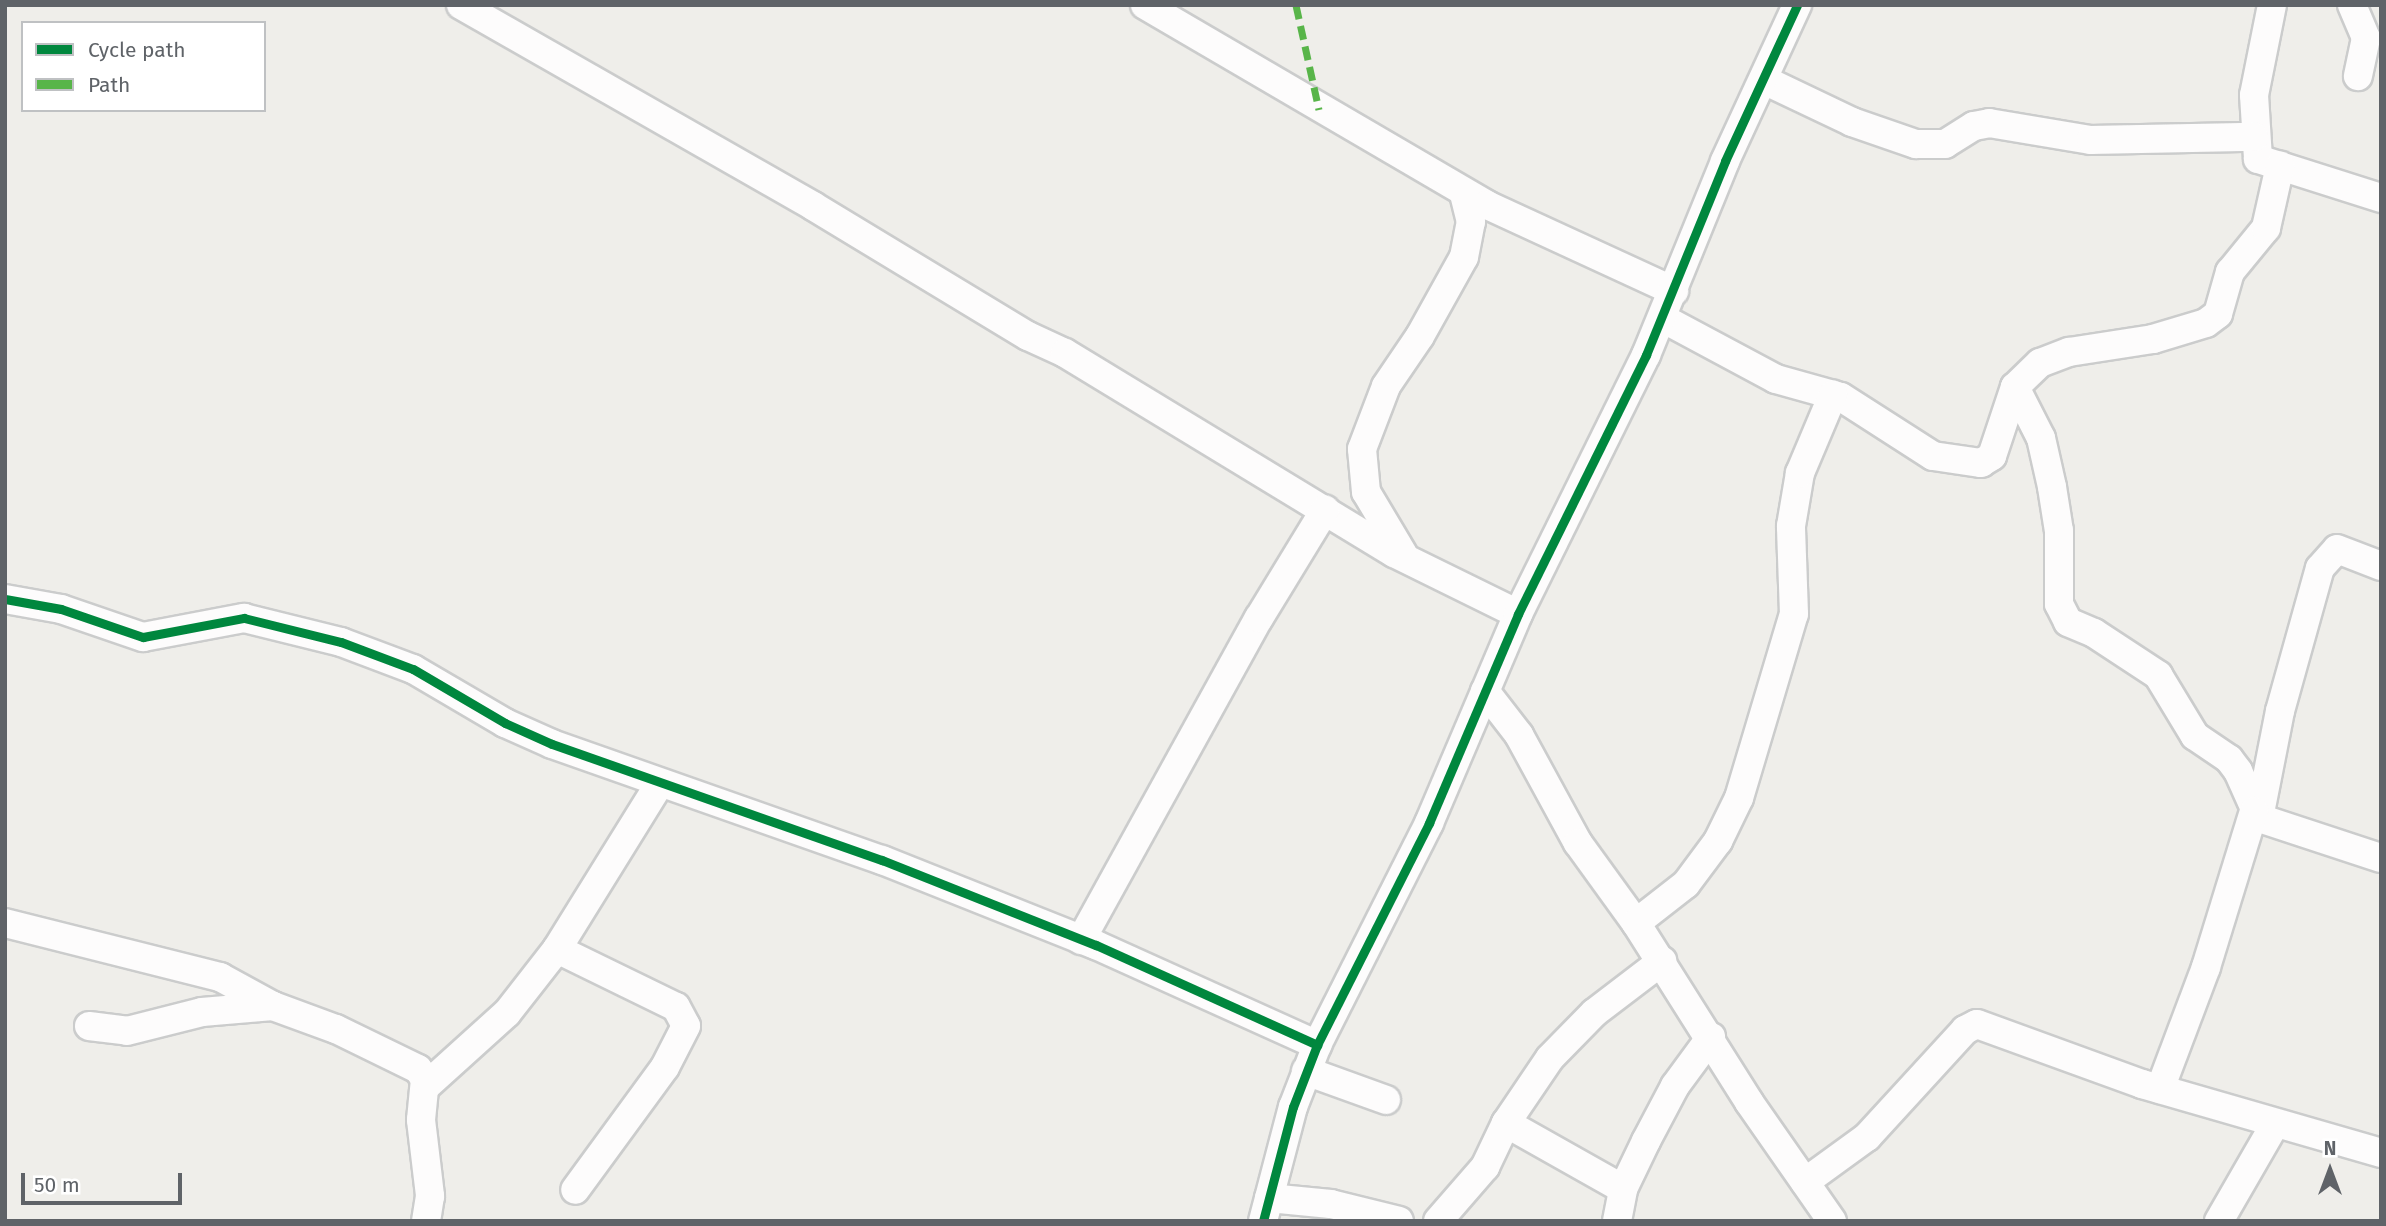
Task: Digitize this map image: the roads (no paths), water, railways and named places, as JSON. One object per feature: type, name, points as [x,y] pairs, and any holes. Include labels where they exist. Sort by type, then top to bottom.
[{"type":"street","points":[[461,5],[813,206],[1028,336],[1065,353],[1406,559],[1518,614]]},
{"type":"street","points":[[1399,1221],[1331,1204],[1266,1210],[1306,1071],[1429,823],[1518,614],[1662,318],[1725,161],[1797,5]]},
{"type":"street","points":[[2272,5],[2254,95],[2254,137],[2259,159],[2381,198]]},
{"type":"street","points":[[2352,5],[2367,38],[2358,76]]},
{"type":"street","points":[[1159,9],[1464,193],[1674,291]]},
{"type":"street","points":[[1763,80],[1852,122],[1916,144],[1945,144],[1973,126],[1989,123],[2091,140],[2254,137]]},
{"type":"street","points":[[1662,318],[1776,379],[1833,395],[1933,456],[1981,463],[1992,456],[2015,387],[2040,363],[2069,352],[2153,338],[2206,323],[2218,314],[2230,272],[2266,228],[2280,166]]},
{"type":"street","points":[[1406,559],[1366,492],[1362,449],[1385,386],[1420,336],[1464,257],[1471,222],[1464,193]]},
{"type":"street","points":[[2015,387],[2041,438],[2059,531],[2059,604],[2068,622],[2094,633],[2158,675],[2195,736],[2229,759],[2238,771],[2257,815],[2381,858]]},
{"type":"street","points":[[1636,923],[1686,884],[1718,841],[1739,798],[1794,614],[1791,526],[1801,473],[1833,395]]},
{"type":"street","points":[[1081,940],[1259,618],[1325,510]]},
{"type":"street","points":[[2160,1089],[2206,967],[2257,815],[2280,711],[2320,568],[2337,549],[2381,566]]},
{"type":"street","points":[[5,599],[61,609],[143,637],[244,618],[289,626],[413,669],[505,723],[660,783],[882,860],[1081,940],[1317,1045]]},
{"type":"street","points":[[1485,691],[1519,735],[1578,843],[1662,961],[1749,1102],[1832,1221]]},
{"type":"street","points":[[425,1087],[507,1013],[556,949],[660,783]]},
{"type":"street","points":[[5,923],[196,969],[273,1006],[392,1054],[418,1069],[425,1087],[421,1120],[430,1196],[426,1221]]},
{"type":"street","points":[[556,949],[676,1007],[686,1026],[665,1067],[575,1190]]},
{"type":"street","points":[[1438,1221],[1485,1167],[1506,1123],[1550,1058],[1594,1013],[1662,961]]},
{"type":"street","points":[[89,1026],[127,1031],[202,1012],[273,1006]]},
{"type":"street","points":[[1805,1182],[1867,1137],[1973,1025],[1994,1028],[2160,1089],[2381,1153]]},
{"type":"street","points":[[1617,1221],[1623,1189],[1675,1086],[1711,1037]]},
{"type":"street","points":[[1306,1071],[1386,1100]]},
{"type":"street","points":[[1506,1123],[1623,1189]]},
{"type":"street","points":[[2220,1221],[2275,1124]]}]
